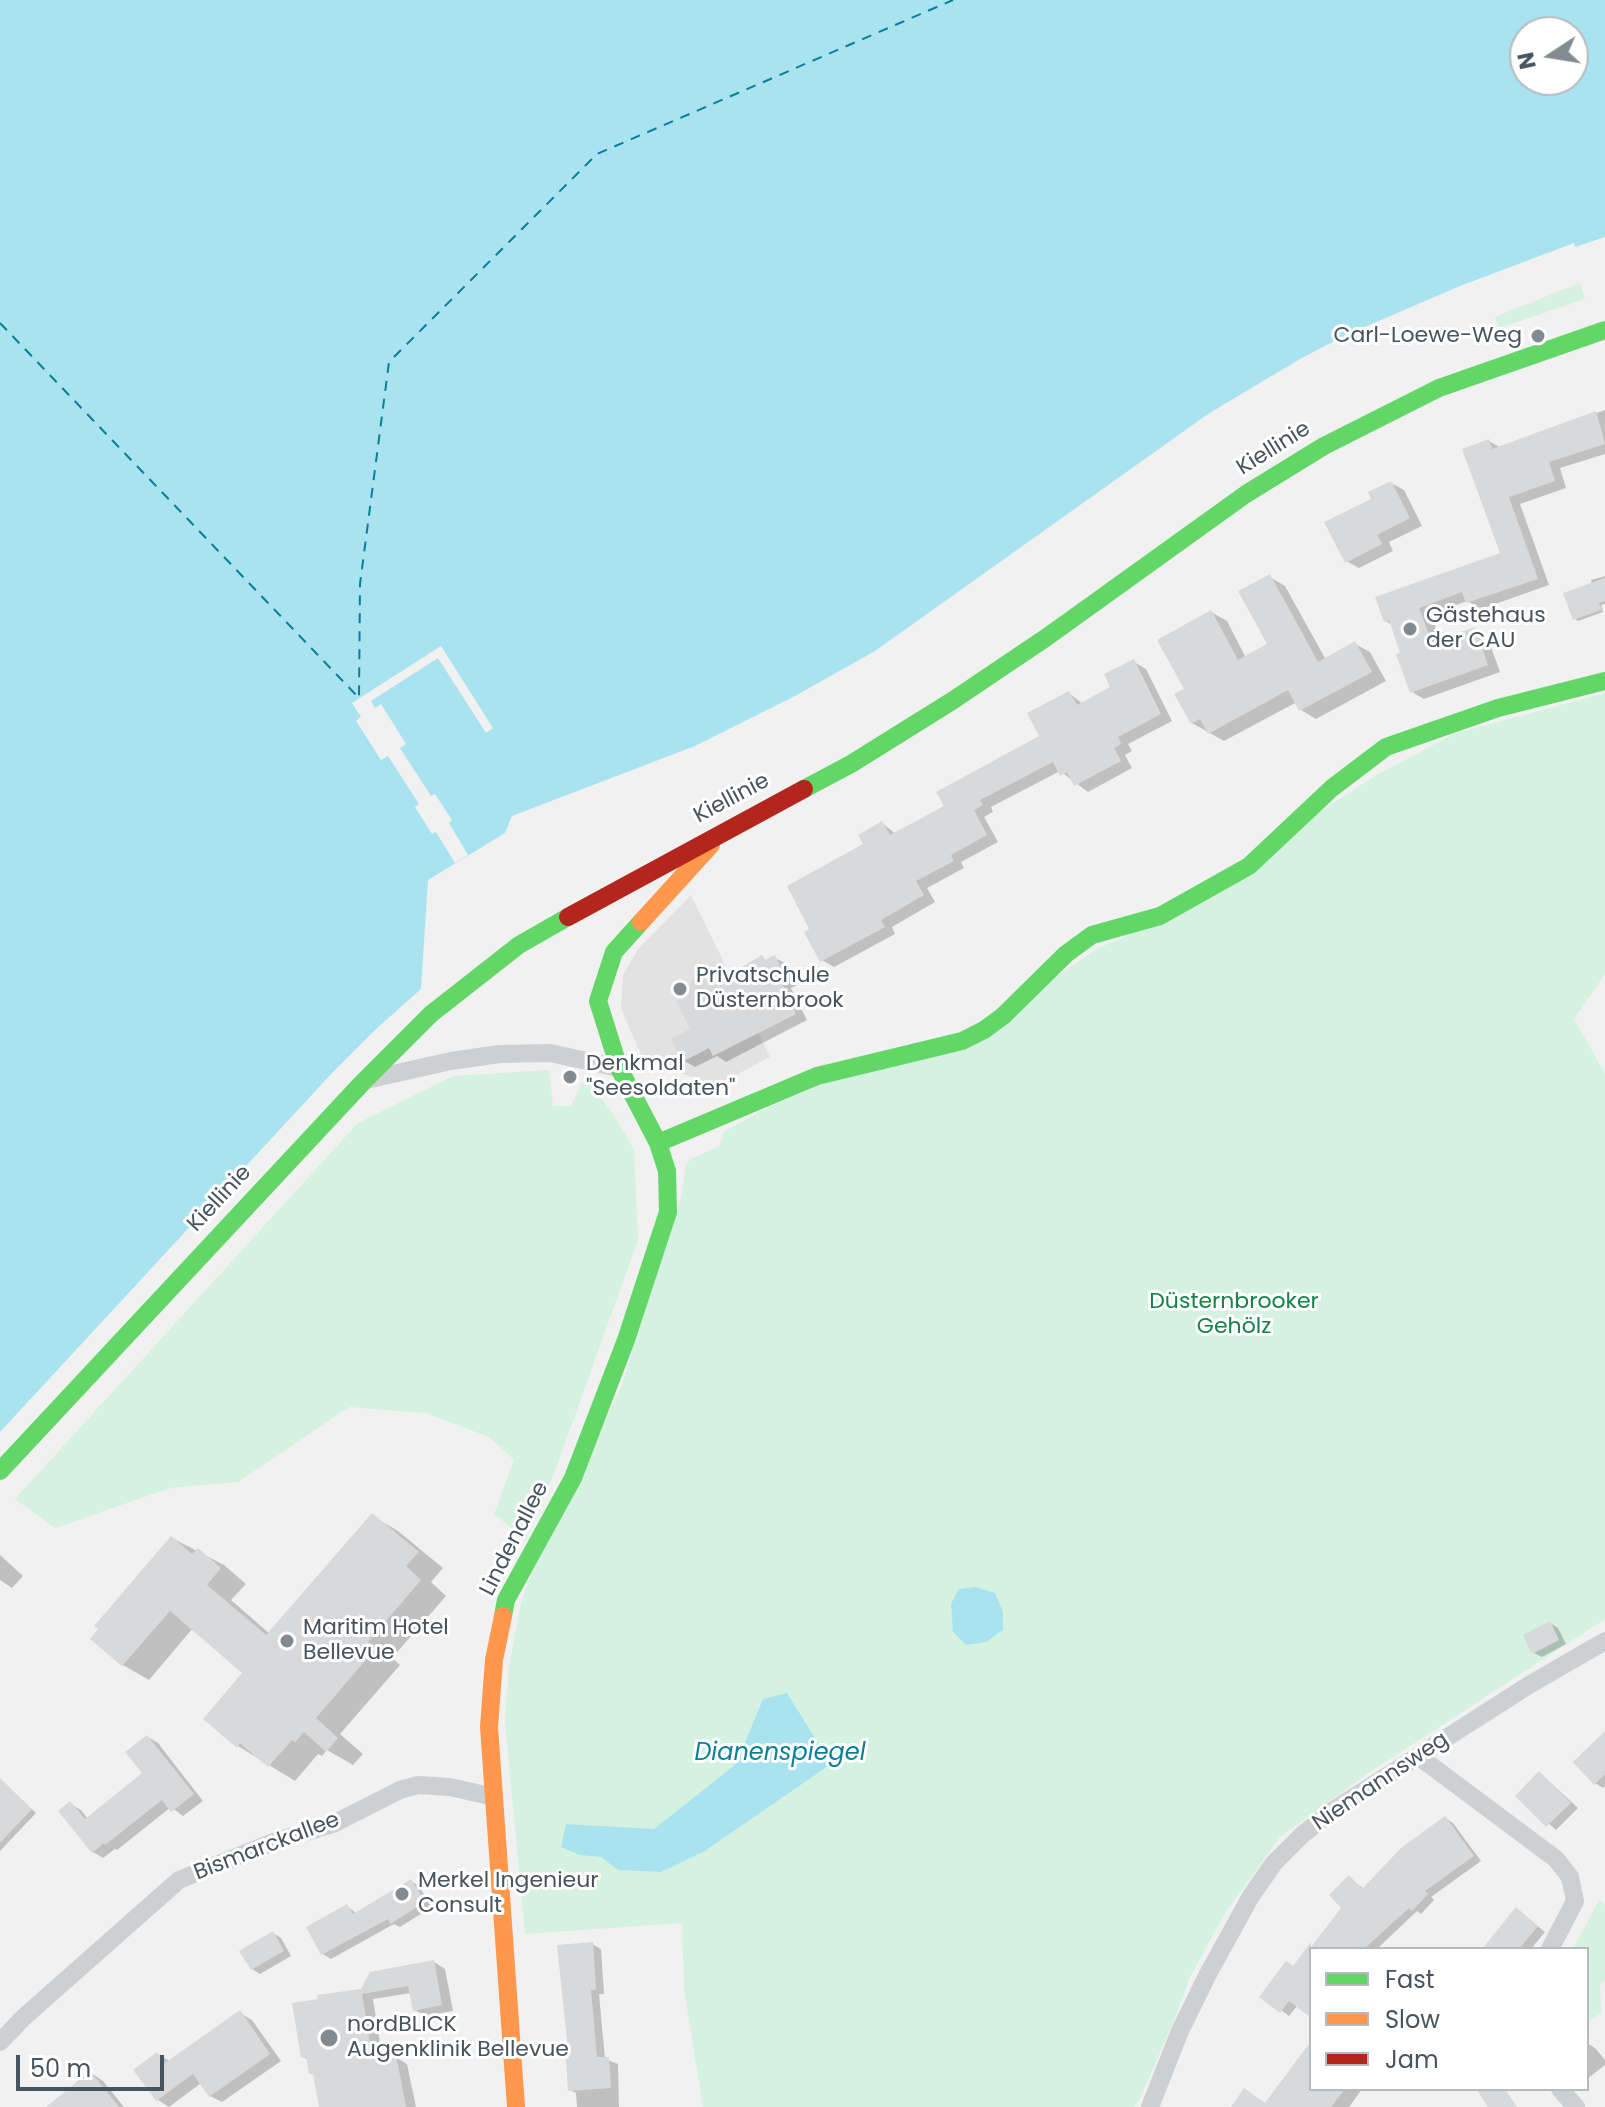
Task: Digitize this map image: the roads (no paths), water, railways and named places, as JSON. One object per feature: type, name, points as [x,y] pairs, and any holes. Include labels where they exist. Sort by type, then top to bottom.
[{"type":"street","name":"Kiellinie","points":[[0,1471],[364,1081],[431,1014],[519,945],[851,764],[952,701],[1246,494],[1324,446],[1439,388],[1605,330]]},
{"type":"street","points":[[658,1143],[817,1076],[962,1041],[1003,1016],[1066,954],[1092,935],[1160,916],[1249,866],[1332,788],[1386,747],[1498,708],[1605,681]]},
{"type":"street","name":"Lindenallee","points":[[516,2107],[489,1727],[494,1660],[506,1600],[573,1478],[626,1340],[668,1212],[667,1171],[658,1143],[619,1068],[598,1001],[614,952],[724,831]]},
{"type":"street","points":[[364,1081],[451,1061],[499,1054],[550,1053],[619,1068]]},
{"type":"street","name":"Niemannsweg","points":[[1150,2107],[1180,2031],[1208,1974],[1251,1896],[1274,1863],[1332,1811],[1529,1685],[1605,1641]]},
{"type":"street","points":[[1418,1756],[1556,1859],[1570,1877],[1575,1901],[1551,1947]]},
{"type":"street","name":"Bismarckallee","points":[[0,2042],[24,2017],[179,1880],[276,1841],[333,1824],[400,1790],[418,1785],[450,1787],[494,1797]]},
{"type":"street","points":[[1562,2091],[1576,2107]]},
{"type":"water","points":[[0,0],[1605,0],[1605,237],[1575,247],[1574,243],[1460,286],[1346,335],[1300,359],[1208,414],[875,651],[795,696],[695,746],[512,816],[505,833],[428,880],[421,989],[333,1072],[0,1432]]},
{"type":"water","points":[[975,1587],[995,1593],[1003,1612],[1003,1630],[986,1642],[966,1645],[953,1632],[951,1604],[959,1589]]},
{"type":"water","name":"Dianenspiegel","points":[[787,1693],[831,1764],[705,1851],[661,1872],[618,1870],[601,1857],[580,1855],[561,1847],[566,1824],[654,1829],[736,1764],[763,1699]]},
{"type":"place","name":"Carl-Loewe-Weg","points":[[1538,336]]},
{"type":"place","name":"Gästehaus der CAU","points":[[1410,629]]},
{"type":"place","name":"Privatschule Düsternbrook","points":[[680,989]]},
{"type":"place","name":"Denkmal \"Seesoldaten\"","points":[[570,1077]]},
{"type":"place","name":"Maritim Hotel Bellevue","points":[[287,1641]]},
{"type":"place","name":"Merkel Ingenieur Consult","points":[[402,1894]]},
{"type":"place","name":"nordBLICK Augenklinik Bellevue","points":[[329,2038]]},
{"type":"park label","name":"Düsternbrooker Gehölz","points":[[1234,1314]]}]
